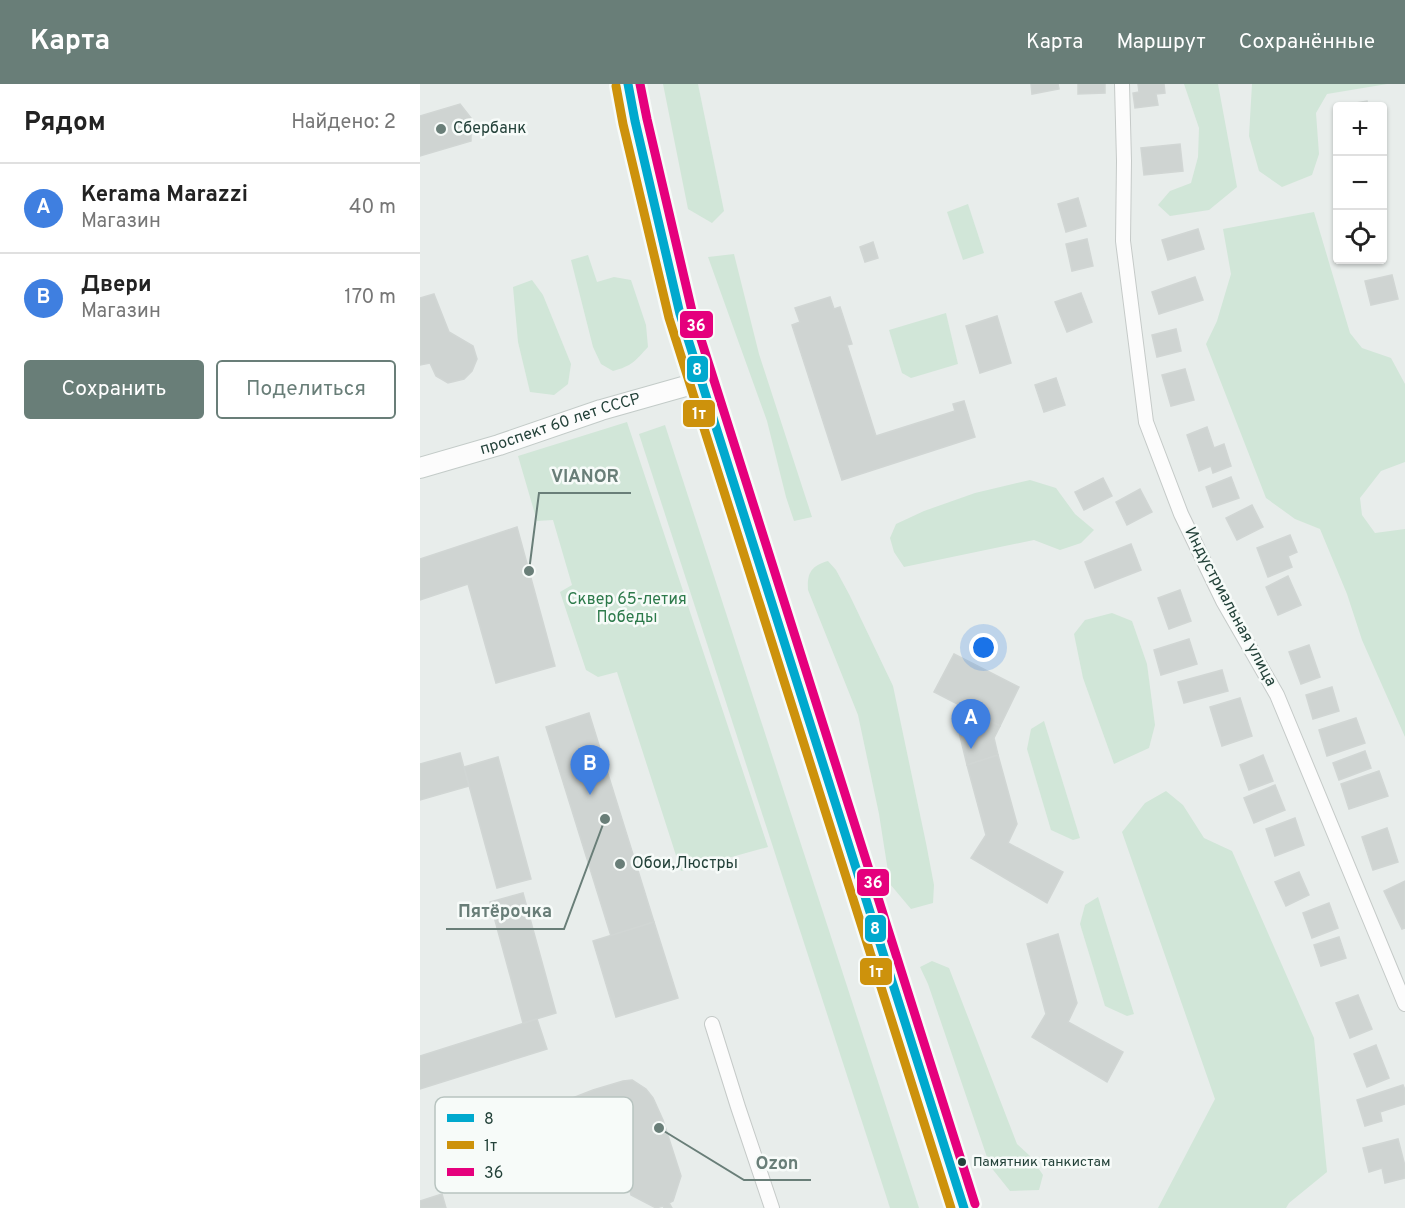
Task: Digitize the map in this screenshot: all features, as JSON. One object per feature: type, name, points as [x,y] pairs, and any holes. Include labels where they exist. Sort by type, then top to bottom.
[{"type":"main road","points":[[628,84],[680,315],[700,382],[964,1208]]},
{"type":"main road","name":"проспект 60 лет СССР","points":[[420,468],[499,445],[602,410],[700,382]]},
{"type":"street","name":"Индустриальная улица","points":[[1122,84],[1124,241],[1146,422],[1181,514],[1223,601],[1277,695],[1405,1004]]},
{"type":"street","points":[[712,1024],[772,1208]]},
{"type":"green space","points":[[663,84],[698,84],[724,211],[712,223],[688,209]]},
{"type":"green space","points":[[1184,84],[1218,84],[1237,187],[1209,210],[1170,216],[1158,205],[1170,191],[1191,183],[1198,157],[1199,128]]},
{"type":"green space","points":[[1252,84],[1387,84],[1327,94],[1316,113],[1319,154],[1312,175],[1282,187],[1259,171],[1249,136]]},
{"type":"green space","points":[[968,204],[984,253],[963,260],[947,212]]},
{"type":"green space","points":[[1314,212],[1350,333],[1362,348],[1391,358],[1405,384],[1405,462],[1381,471],[1360,498],[1362,515],[1375,533],[1405,529],[1405,737],[1362,640],[1347,594],[1320,529],[1295,519],[1266,498],[1206,344],[1217,321],[1231,274],[1223,229]]},
{"type":"green space","points":[[734,254],[759,354],[812,517],[794,521],[767,421],[708,257]]},
{"type":"green space","points":[[588,255],[597,282],[614,277],[631,280],[646,325],[648,347],[633,362],[613,371],[601,364],[593,347],[571,260]]},
{"type":"green space","points":[[532,280],[543,295],[571,364],[568,384],[554,395],[530,392],[518,342],[513,287]]},
{"type":"green space","points":[[946,313],[958,364],[911,378],[902,373],[889,330]]},
{"type":"green space","name":"Сквер 65-летия Победы","points":[[627,422],[768,847],[681,871],[617,672],[598,677],[586,670],[560,592],[572,585],[553,520],[537,521],[518,456]]},
{"type":"green space","name":"Сквер 65-летия Победы","points":[[665,425],[919,1208],[890,1208],[639,434]]},
{"type":"green space","points":[[1030,480],[1056,488],[1075,514],[1094,530],[1081,543],[1060,550],[1034,540],[904,567],[894,552],[890,538],[896,524],[924,511],[975,493]]},
{"type":"green space","points":[[828,561],[836,570],[850,596],[893,686],[934,885],[933,903],[911,909],[890,884],[879,814],[858,715],[808,590],[811,571]]},
{"type":"green space","points":[[1112,613],[1132,621],[1147,664],[1155,725],[1149,748],[1114,764],[1083,678],[1074,634],[1085,620]]},
{"type":"green space","points":[[1044,721],[1080,838],[1073,840],[1051,830],[1027,749],[1031,729]]},
{"type":"green space","points":[[1166,791],[1183,805],[1204,838],[1232,851],[1314,1038],[1327,1172],[1286,1208],[1158,1208],[1215,1099],[1122,832],[1145,803]]},
{"type":"green space","points":[[1098,897],[1134,1014],[1127,1016],[1105,1006],[1080,924],[1085,905]]},
{"type":"green space","points":[[932,961],[949,968],[1017,1144],[1030,1156],[1043,1175],[1039,1190],[1010,1191],[990,1166],[928,984],[920,967]]},
{"type":"building","points":[[1031,84],[1058,84],[1059,89],[1032,94]]},
{"type":"building","points":[[1078,84],[1105,84],[1105,93],[1078,94]]},
{"type":"building","points":[[1138,84],[1164,84],[1165,93],[1156,94],[1158,105],[1135,108],[1133,93],[1139,92]]},
{"type":"building","points":[[460,104],[471,118],[471,141],[420,156],[420,116]]},
{"type":"building","points":[[1180,144],[1183,171],[1144,175],[1141,148]]},
{"type":"building","points":[[1078,198],[1086,226],[1066,232],[1058,204]]},
{"type":"building","points":[[1198,229],[1204,249],[1168,260],[1162,240]]},
{"type":"building","points":[[1087,239],[1093,266],[1072,271],[1066,244]]},
{"type":"building","points":[[873,242],[878,258],[865,262],[860,247]]},
{"type":"building","points":[[1392,275],[1398,299],[1371,305],[1365,281]]},
{"type":"building","points":[[1195,277],[1203,300],[1159,314],[1152,292]]},
{"type":"building","points":[[1081,293],[1092,322],[1067,332],[1055,302]]},
{"type":"building","points":[[434,294],[449,332],[473,346],[477,359],[472,371],[464,379],[448,383],[436,376],[430,363],[420,365],[420,298]]},
{"type":"building","points":[[830,297],[834,309],[840,307],[852,344],[847,345],[876,436],[955,411],[953,404],[964,401],[975,437],[842,480],[792,325],[800,322],[795,308]]},
{"type":"building","points":[[997,316],[1011,363],[980,373],[966,326]]},
{"type":"building","points":[[1176,329],[1181,351],[1157,357],[1152,335]]},
{"type":"building","points":[[1185,369],[1194,400],[1171,406],[1162,375]]},
{"type":"building","points":[[1056,378],[1065,405],[1044,412],[1035,385]]},
{"type":"building","points":[[1207,427],[1214,448],[1224,444],[1231,466],[1213,473],[1211,466],[1199,471],[1187,435]]},
{"type":"building","points":[[1231,477],[1239,498],[1213,507],[1206,487]]},
{"type":"building","points":[[1103,478],[1112,496],[1084,510],[1075,492]]},
{"type":"building","points":[[1140,489],[1152,512],[1127,525],[1116,502]]},
{"type":"building","points":[[1252,505],[1263,527],[1237,540],[1226,518]]},
{"type":"building","points":[[517,527],[555,666],[496,683],[468,584],[420,600],[420,559]]},
{"type":"building","points":[[1290,535],[1297,552],[1288,556],[1292,567],[1268,577],[1257,548]]},
{"type":"building","points":[[1131,544],[1141,570],[1095,588],[1085,562]]},
{"type":"building","points":[[1288,576],[1301,605],[1278,615],[1266,587]]},
{"type":"building","points":[[1180,590],[1191,621],[1169,629],[1158,598]]},
{"type":"building","points":[[1189,639],[1197,664],[1161,675],[1154,650]]},
{"type":"building","points":[[1309,645],[1320,677],[1301,684],[1289,652]]},
{"type":"building","points":[[954,654],[1019,687],[1000,726],[934,692]]},
{"type":"building","points":[[1222,670],[1228,691],[1184,703],[1178,682]]},
{"type":"building","points":[[1332,687],[1339,711],[1313,719],[1306,695]]},
{"type":"building","points":[[1240,698],[1252,736],[1222,746],[1210,707]]},
{"type":"building","points":[[970,711],[1000,726],[994,738],[998,755],[967,765],[959,732]]},
{"type":"building","points":[[589,713],[654,922],[611,936],[546,727]]},
{"type":"building","points":[[1356,718],[1365,743],[1327,756],[1319,730]]},
{"type":"building","points":[[1365,751],[1371,768],[1339,780],[1333,763]]},
{"type":"building","points":[[460,753],[469,786],[420,800],[420,764]]},
{"type":"building","points":[[998,755],[1017,824],[1008,843],[1063,872],[1047,903],[971,858],[986,835],[967,765]]},
{"type":"building","points":[[1263,755],[1273,781],[1249,790],[1240,765]]},
{"type":"building","points":[[498,757],[531,879],[497,888],[464,767]]},
{"type":"building","points":[[1379,771],[1388,796],[1349,809],[1341,784]]},
{"type":"building","points":[[1275,785],[1285,810],[1254,823],[1244,798]]},
{"type":"building","points":[[1295,818],[1304,845],[1275,856],[1266,829]]},
{"type":"building","points":[[1387,828],[1398,862],[1373,870],[1362,837]]},
{"type":"building","points":[[1299,872],[1309,895],[1286,906],[1275,882]]},
{"type":"building","points":[[1405,881],[1405,928],[1402,929],[1384,891]]},
{"type":"building","points":[[523,893],[556,1013],[523,1023],[490,902]]},
{"type":"building","points":[[1329,903],[1338,928],[1312,938],[1303,913]]},
{"type":"building","points":[[654,922],[678,998],[616,1017],[593,941]]},
{"type":"building","points":[[1058,934],[1077,1003],[1068,1022],[1123,1052],[1107,1082],[1032,1037],[1046,1014],[1027,944]]},
{"type":"building","points":[[1339,937],[1346,958],[1321,966],[1314,945]]},
{"type":"building","points":[[1358,995],[1372,1029],[1350,1038],[1336,1003]]},
{"type":"building","points":[[537,1019],[547,1049],[420,1089],[420,1056]]},
{"type":"building","points":[[1376,1045],[1389,1078],[1367,1087],[1354,1054]]},
{"type":"building","points":[[632,1080],[646,1089],[653,1098],[663,1120],[681,1176],[673,1201],[669,1203],[672,1208],[663,1206],[656,1208],[631,1195],[633,1193],[633,1097],[575,1097]]},
{"type":"building","points":[[1403,1085],[1405,1104],[1380,1112],[1382,1121],[1365,1126],[1357,1100]]},
{"type":"building","points":[[1398,1139],[1405,1166],[1405,1178],[1385,1183],[1382,1168],[1369,1172],[1363,1148]]},
{"type":"building","points":[[442,1194],[446,1208],[420,1208],[420,1201]]},
{"type":"transit line","name":"8","points":[[628,84],[680,314],[964,1208]]},
{"type":"transit line","name":"36","points":[[640,84],[692,311],[975,1204]]},
{"type":"transit line","name":"1т","points":[[616,86],[669,318],[951,1208]]},
{"type":"place","name":"Сбербанк","points":[[441,129]]},
{"type":"place","name":"VIANOR","points":[[529,571]]},
{"type":"place","name":"Kerama Marazzi","points":[[971,749]]},
{"type":"place","name":"Двери","points":[[590,795]]},
{"type":"place","name":"Пятёрочка","points":[[605,819]]},
{"type":"place","name":"Обои,Люстры","points":[[620,864]]},
{"type":"place","name":"Ozon","points":[[659,1128]]},
{"type":"place","name":"Памятник танкистам","points":[[962,1162]]}]
